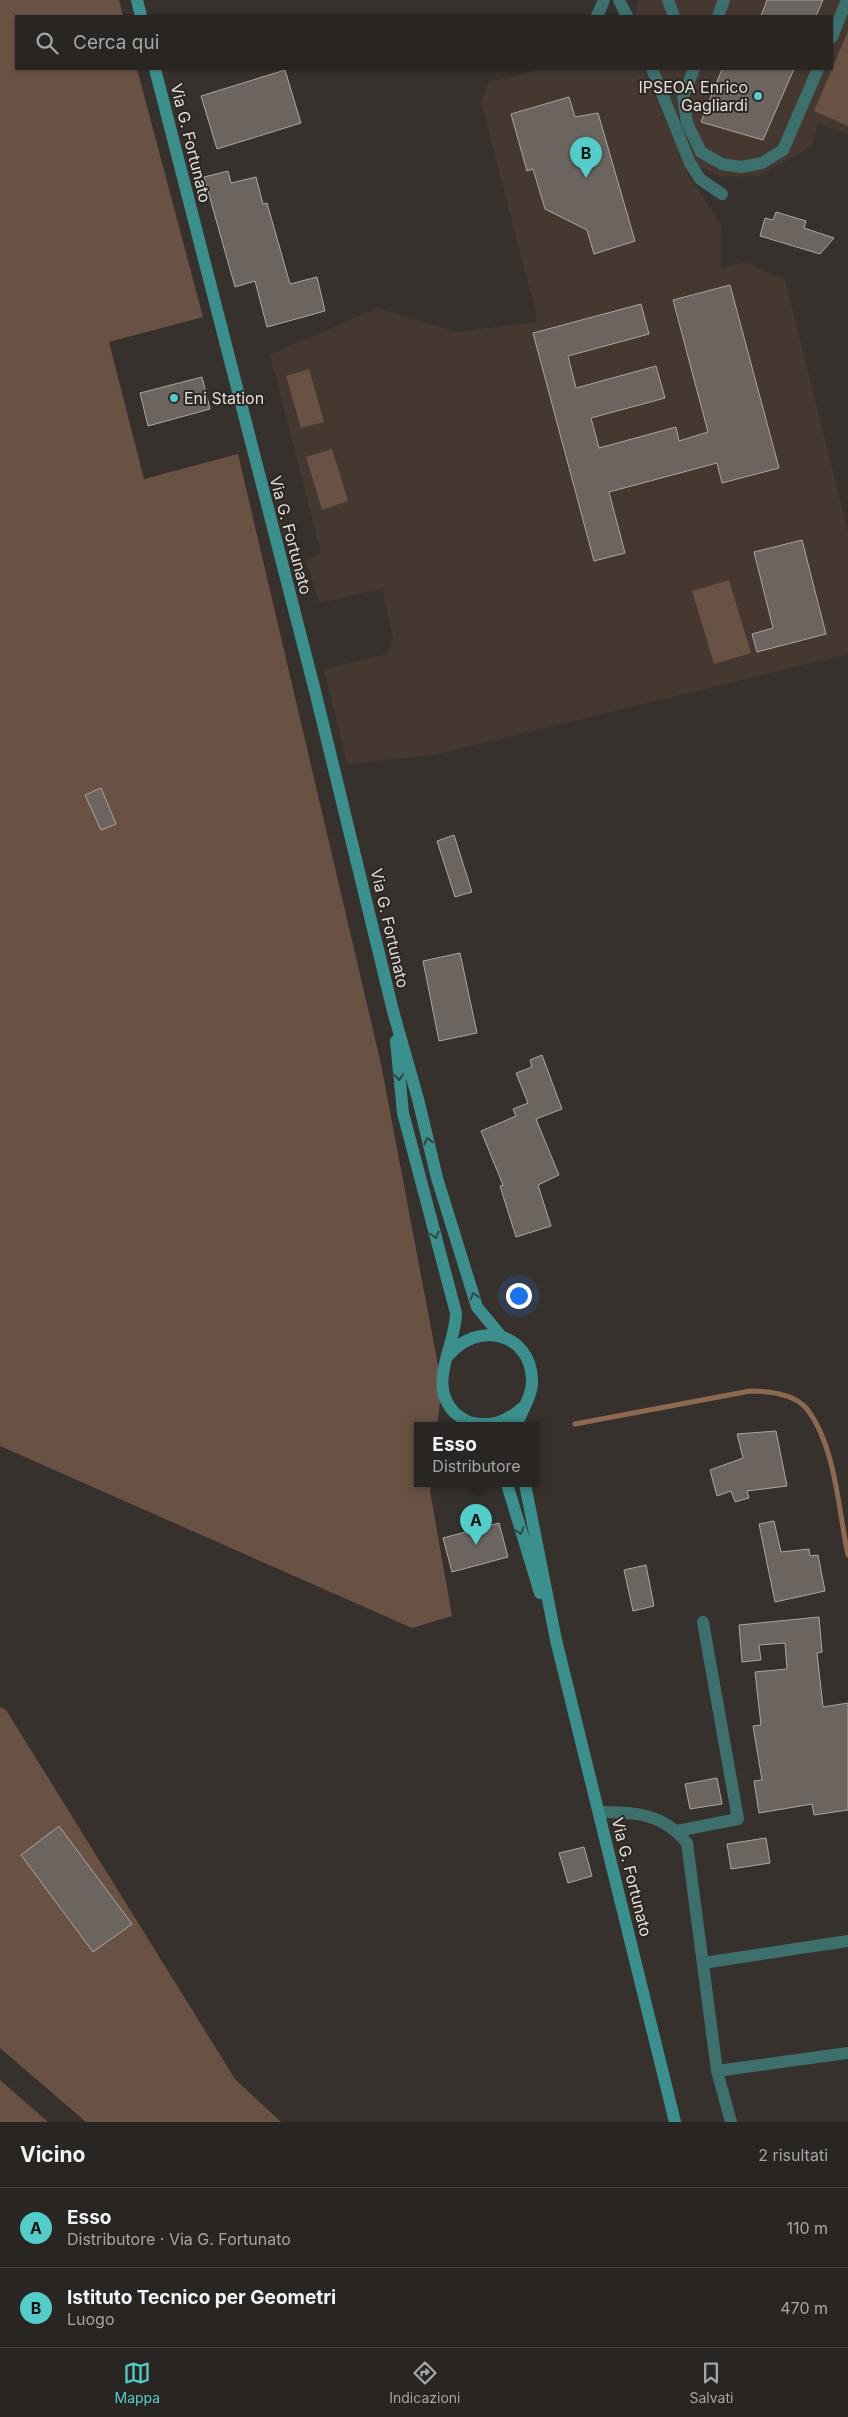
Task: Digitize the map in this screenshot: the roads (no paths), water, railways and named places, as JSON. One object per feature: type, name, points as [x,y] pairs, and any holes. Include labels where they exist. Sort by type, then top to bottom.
[{"type":"main road","points":[[137,0],[142,15]]},
{"type":"main road","name":"Via G. Fortunato","points":[[155,70],[315,691],[393,1011]]},
{"type":"main road","points":[[393,1011],[418,1099],[437,1178],[478,1307],[501,1336],[519,1348],[531,1367],[532,1381],[529,1396],[517,1422]]},
{"type":"main road","points":[[393,1011],[403,1113],[456,1313],[456,1326],[442,1371],[442,1386],[446,1401],[456,1414],[469,1422]]},
{"type":"main road","points":[[448,1356],[457,1345],[471,1337],[486,1334],[501,1336]]},
{"type":"main road","points":[[502,1422],[511,1418],[522,1408]]},
{"type":"main road","points":[[508,1487],[528,1561],[556,1640]]},
{"type":"main road","points":[[526,1487],[556,1640]]},
{"type":"main road","name":"Via G. Fortunato","points":[[556,1640],[676,2122]]},
{"type":"street","points":[[597,15],[604,0]]},
{"type":"street","points":[[619,0],[626,15]]},
{"type":"street","points":[[668,0],[674,15]]},
{"type":"street","points":[[718,15],[724,0]]},
{"type":"street","points":[[833,35],[847,0]]},
{"type":"street","points":[[652,70],[690,163],[700,180],[722,194]]},
{"type":"street","points":[[694,70],[683,96],[687,123],[701,152],[722,164],[741,167],[762,163],[783,150],[818,70]]},
{"type":"street","points":[[677,1831],[738,1819],[703,1622]]},
{"type":"street","points":[[599,1812],[634,1812],[658,1820],[677,1831],[687,1843],[717,2071],[731,2122]]},
{"type":"street","points":[[702,1963],[848,1941]]},
{"type":"street","points":[[717,2071],[848,2053]]},
{"type":"waterway","points":[[575,1424],[750,1391],[773,1392],[795,1399],[807,1409],[817,1424],[824,1441],[835,1479],[848,1555]]},
{"type":"place","name":"IPSEOA Enrico Gagliardi","points":[[758,96]]},
{"type":"place","name":"Istituto Tecnico per Geometri","points":[[586,178]]},
{"type":"place","name":"Eni Station","points":[[174,398]]},
{"type":"place","name":"Esso","points":[[476,1545]]}]
